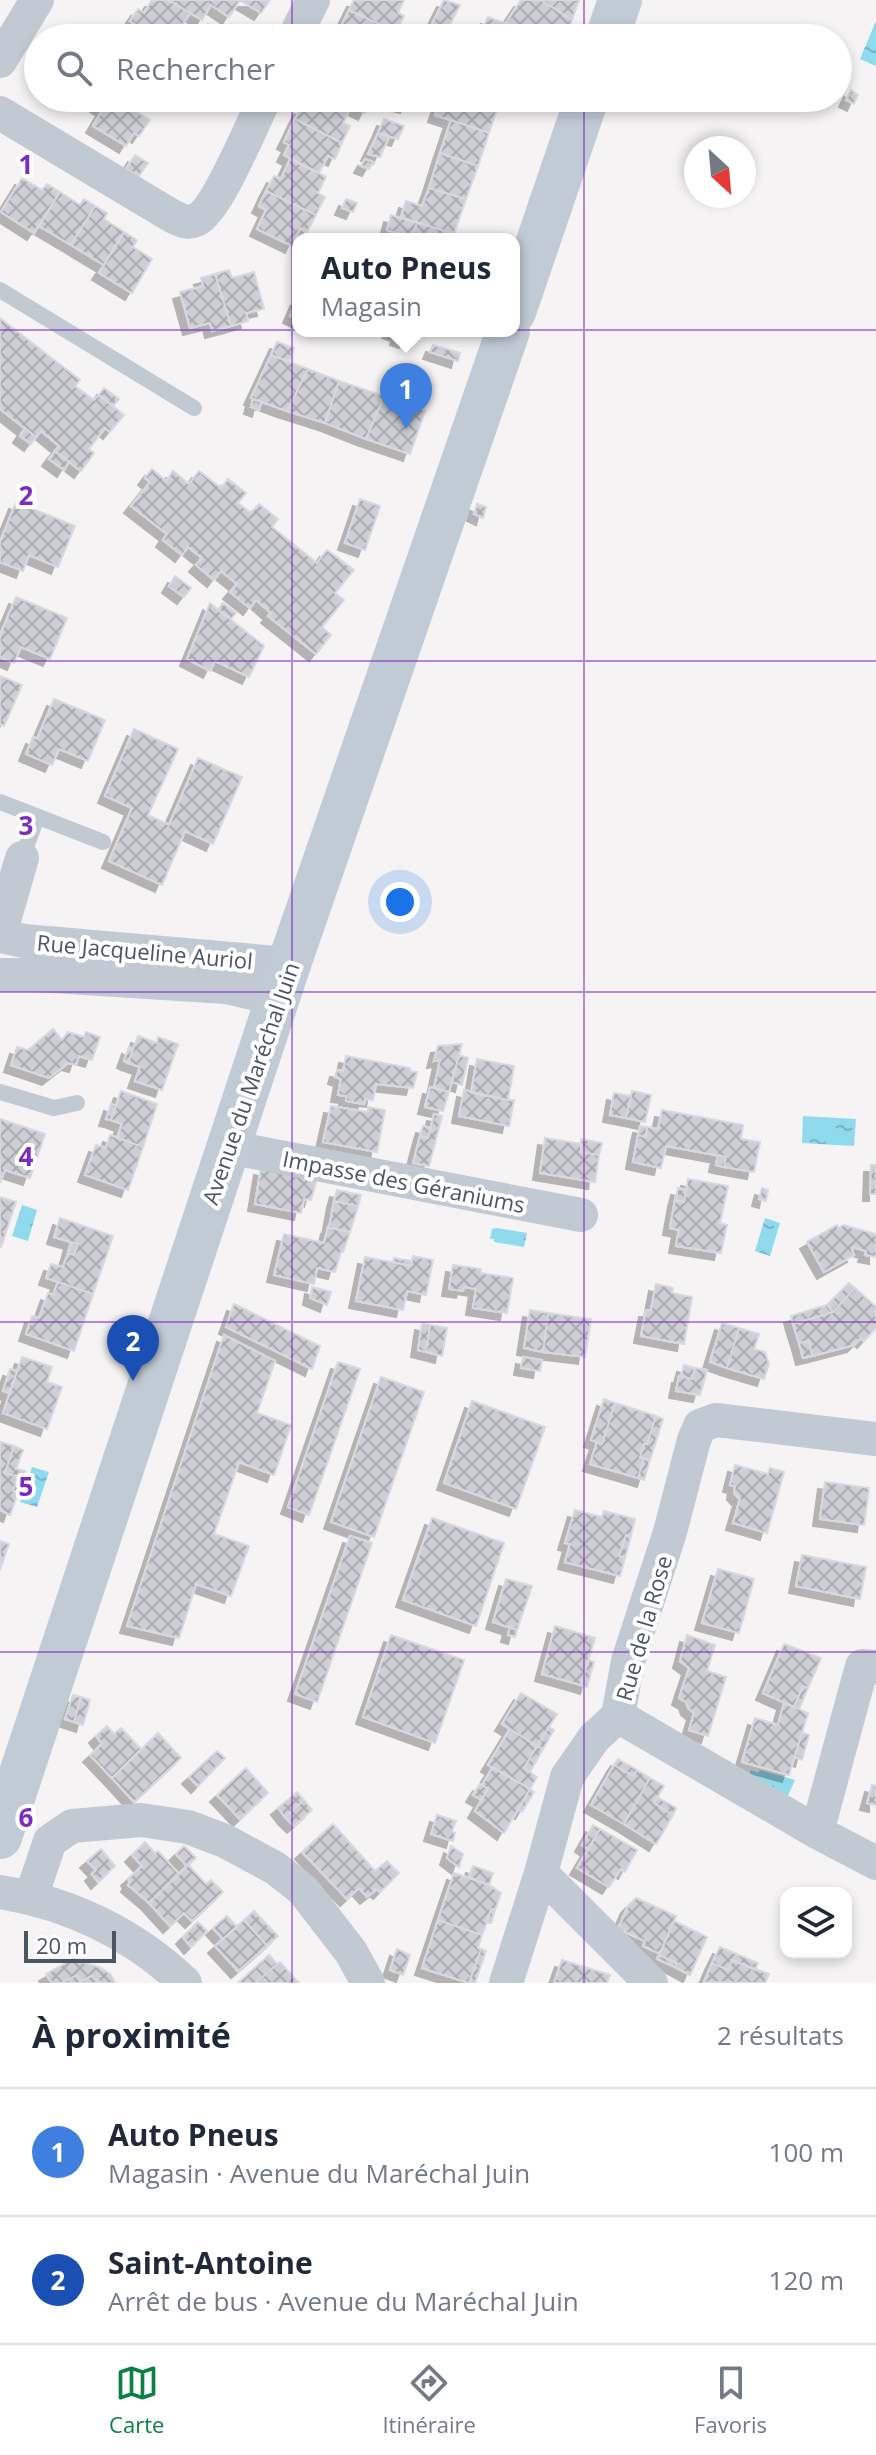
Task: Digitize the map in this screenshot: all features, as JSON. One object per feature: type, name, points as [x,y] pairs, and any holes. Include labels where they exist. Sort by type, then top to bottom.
[{"type":"main road","points":[[520,294],[582,112]]},
{"type":"main road","name":"Avenue du Maréchal Juin","points":[[0,1837],[228,1147],[506,337]]},
{"type":"street","points":[[0,61],[37,0]]},
{"type":"street","points":[[301,24],[313,0]]},
{"type":"street","points":[[0,113],[186,222],[196,220],[213,204],[258,112]]},
{"type":"street","name":"Rue Jacqueline Auriol","points":[[22,858],[0,935],[284,981]]},
{"type":"street","name":"Rue Jacqueline Auriol","points":[[0,975],[226,987],[284,981]]},
{"type":"street","name":"Impasse des Géraniums","points":[[228,1147],[581,1215]]},
{"type":"street","name":"Rue de la Rose","points":[[876,1439],[716,1420],[700,1426],[628,1661],[618,1716],[876,1863]]},
{"type":"street","points":[[817,1832],[862,1666],[876,1667]]},
{"type":"street","points":[[506,1983],[567,1777],[594,1738],[618,1716]]},
{"type":"street","points":[[185,1983],[137,1943],[96,1920],[15,1894],[50,1841],[72,1826],[141,1820],[188,1827],[225,1841],[275,1868],[303,1890],[351,1952],[368,1983]]},
{"type":"street","points":[[541,1873],[651,1983]]},
{"type":"lane","points":[[0,290],[194,408]]},
{"type":"lane","points":[[0,802],[103,842]]},
{"type":"lane","points":[[22,858],[37,817]]},
{"type":"lane","points":[[0,1092],[54,1108],[77,1103]]},
{"type":"water","points":[[876,21],[876,66],[860,59]]},
{"type":"water","points":[[803,1116],[856,1119],[854,1146],[802,1143]]},
{"type":"water","points":[[22,1205],[37,1210],[28,1241],[12,1236]]},
{"type":"water","points":[[765,1218],[780,1223],[770,1256],[755,1251]]},
{"type":"water","points":[[492,1229],[527,1233],[524,1247],[494,1242],[490,1239]]},
{"type":"water","points":[[32,1467],[49,1472],[37,1507],[20,1502]]},
{"type":"water","points":[[751,1770],[795,1780],[787,1798],[749,1775]]},
{"type":"building","points":[[152,0],[168,0],[190,13],[183,24],[135,24],[130,21],[138,9],[144,13]]},
{"type":"building","points":[[169,0],[240,0],[229,17],[211,5],[202,20]]},
{"type":"building","points":[[239,0],[270,0],[261,13]]},
{"type":"building","points":[[354,0],[404,0],[398,13],[404,16],[400,24],[379,24],[349,10]]},
{"type":"building","points":[[444,0],[460,5],[450,24],[432,24]]},
{"type":"building","points":[[521,0],[541,0],[572,20],[571,24],[506,23]]},
{"type":"building","points":[[541,0],[579,0],[572,20]]},
{"type":"building","points":[[349,10],[379,24],[342,24]]},
{"type":"building","points":[[488,17],[507,24],[485,24]]},
{"type":"building","points":[[852,91],[858,95],[852,103]]},
{"type":"building","points":[[101,112],[137,112],[150,120],[139,136],[134,133],[126,146],[93,126]]},
{"type":"building","points":[[298,112],[348,112],[343,123],[350,126],[342,143],[295,119]]},
{"type":"building","points":[[436,112],[496,112],[489,133],[435,115]]},
{"type":"building","points":[[295,119],[342,143],[335,159],[328,156],[319,173],[284,155],[289,145],[284,142]]},
{"type":"building","points":[[384,119],[404,126],[398,139],[378,133]]},
{"type":"building","points":[[451,120],[489,133],[478,166],[440,153]]},
{"type":"building","points":[[378,133],[389,137],[380,157],[368,154]]},
{"type":"building","points":[[440,153],[478,166],[466,199],[429,188]]},
{"type":"building","points":[[135,155],[148,163],[139,176],[126,169]]},
{"type":"building","points":[[290,159],[326,177],[318,193],[325,197],[316,215],[266,191],[274,176],[281,179]]},
{"type":"building","points":[[365,159],[373,162],[369,169],[361,166]]},
{"type":"building","points":[[22,178],[42,190],[47,184],[60,192],[34,233],[1,212]]},
{"type":"building","points":[[429,188],[466,199],[454,233],[401,217],[406,201],[422,206]]},
{"type":"building","points":[[266,191],[316,215],[307,232],[300,228],[298,233],[292,233],[292,246],[257,229],[266,210],[259,206]]},
{"type":"building","points":[[60,192],[80,205],[84,199],[95,206],[71,245],[39,226]]},
{"type":"building","points":[[346,199],[357,203],[353,212],[342,208]]},
{"type":"building","points":[[95,206],[107,213],[104,219],[124,232],[104,265],[71,245]]},
{"type":"building","points":[[391,215],[417,223],[413,233],[387,230]]},
{"type":"building","points":[[417,222],[451,233],[413,233]]},
{"type":"building","points":[[124,232],[137,240],[133,247],[152,259],[132,293],[99,273]]},
{"type":"building","points":[[229,270],[232,278],[254,272],[264,309],[246,313],[248,321],[231,326],[215,274]]},
{"type":"building","points":[[215,274],[231,326],[212,331],[210,323],[190,328],[180,292],[203,286],[201,278]]},
{"type":"building","points":[[0,318],[80,380],[75,386],[94,400],[99,395],[124,415],[110,432],[105,428],[89,449],[94,453],[81,471],[55,451],[59,446],[41,431],[36,437],[0,409]]},
{"type":"building","points":[[277,342],[294,348],[289,361],[271,355]]},
{"type":"building","points":[[433,345],[460,353],[458,361],[430,352]]},
{"type":"building","points":[[271,355],[308,369],[287,411],[251,398]]},
{"type":"building","points":[[308,369],[339,381],[325,423],[287,411]]},
{"type":"building","points":[[339,381],[384,396],[366,439],[325,423]]},
{"type":"building","points":[[104,388],[119,399],[113,406],[99,395]]},
{"type":"building","points":[[384,396],[425,411],[410,454],[366,439]]},
{"type":"building","points":[[253,399],[261,402],[259,410],[251,407]]},
{"type":"building","points":[[25,428],[36,437],[31,444],[20,436]]},
{"type":"building","points":[[55,451],[69,462],[64,470],[49,459]]},
{"type":"building","points":[[152,469],[166,481],[173,471],[189,484],[199,471],[221,488],[228,479],[246,493],[238,503],[251,513],[259,504],[278,519],[272,527],[317,563],[327,550],[354,570],[335,593],[344,600],[322,627],[331,635],[316,654],[268,616],[271,613],[256,600],[250,608],[230,592],[237,584],[221,571],[214,580],[196,565],[202,558],[188,547],[182,555],[163,540],[167,534],[131,506],[150,482],[145,478]]},
{"type":"building","points":[[360,499],[380,506],[365,550],[345,543]]},
{"type":"building","points":[[16,502],[75,526],[58,567],[29,555],[23,571],[0,562],[0,542]]},
{"type":"building","points":[[477,504],[486,507],[483,518],[474,514]]},
{"type":"building","points":[[175,576],[191,588],[184,597],[169,586]]},
{"type":"building","points":[[16,597],[67,618],[50,659],[21,647],[14,663],[0,657],[0,635]]},
{"type":"building","points":[[210,603],[264,646],[249,677],[215,661],[210,671],[187,659]]},
{"type":"building","points":[[223,603],[236,613],[231,619],[218,610]]},
{"type":"building","points":[[0,676],[22,685],[4,726],[0,724]]},
{"type":"building","points":[[54,699],[105,720],[88,761],[59,749],[52,765],[26,754],[33,737],[37,739]]},
{"type":"building","points":[[134,729],[178,749],[148,815],[169,825],[198,758],[242,777],[213,844],[185,831],[162,885],[109,861],[132,808],[105,796]]},
{"type":"building","points":[[53,1029],[62,1040],[68,1032],[84,1037],[86,1032],[100,1037],[92,1060],[79,1056],[76,1065],[68,1063],[49,1078],[11,1065],[17,1047],[28,1050]]},
{"type":"building","points":[[138,1036],[157,1043],[158,1037],[178,1044],[162,1090],[135,1081],[140,1067],[128,1063]]},
{"type":"building","points":[[462,1044],[449,1092],[434,1088],[440,1060],[434,1061],[438,1046]]},
{"type":"building","points":[[129,1047],[133,1049],[128,1063],[124,1061]]},
{"type":"building","points":[[459,1055],[468,1058],[462,1085],[452,1082]]},
{"type":"building","points":[[346,1056],[410,1068],[410,1071],[417,1072],[413,1088],[376,1084],[373,1100],[365,1099],[364,1104],[346,1101],[346,1096],[338,1095],[341,1079],[335,1077],[337,1070],[343,1071]]},
{"type":"building","points":[[477,1059],[514,1066],[508,1100],[471,1093]]},
{"type":"building","points":[[430,1087],[449,1092],[443,1111],[425,1107]]},
{"type":"building","points":[[464,1090],[514,1100],[509,1126],[459,1116]]},
{"type":"building","points":[[121,1091],[157,1104],[143,1147],[117,1138],[122,1124],[111,1120]]},
{"type":"building","points":[[632,1091],[651,1095],[645,1122],[626,1118]]},
{"type":"building","points":[[614,1093],[631,1096],[626,1118],[610,1115]]},
{"type":"building","points":[[111,1104],[116,1106],[111,1120],[106,1119]]},
{"type":"building","points":[[331,1106],[368,1112],[368,1107],[385,1110],[377,1152],[323,1142]]},
{"type":"building","points":[[662,1110],[743,1125],[741,1139],[760,1142],[754,1172],[724,1167],[726,1157],[666,1146],[661,1168],[633,1162],[638,1135],[646,1137],[647,1127],[658,1129]]},
{"type":"building","points":[[434,1114],[442,1116],[429,1166],[413,1163],[420,1136],[428,1138]]},
{"type":"building","points":[[0,1119],[45,1134],[30,1178],[5,1170],[0,1183]]},
{"type":"building","points":[[423,1126],[431,1128],[428,1138],[420,1136]]},
{"type":"building","points":[[640,1126],[647,1127],[646,1137],[638,1135]]},
{"type":"building","points":[[110,1135],[143,1147],[128,1190],[85,1175],[96,1145],[106,1148]]},
{"type":"building","points":[[545,1138],[582,1144],[581,1152],[599,1155],[595,1182],[540,1173]]},
{"type":"building","points":[[581,1139],[602,1143],[599,1155],[581,1152]]},
{"type":"building","points":[[718,1155],[726,1157],[724,1167],[716,1165]]},
{"type":"building","points":[[871,1165],[876,1165],[876,1194],[870,1194]]},
{"type":"building","points":[[261,1168],[317,1179],[311,1200],[304,1199],[301,1213],[255,1204]]},
{"type":"building","points":[[688,1179],[728,1186],[720,1223],[727,1225],[721,1253],[676,1246],[679,1230],[670,1228],[675,1200],[684,1202]]},
{"type":"building","points":[[678,1188],[686,1190],[684,1202],[676,1201]]},
{"type":"building","points":[[762,1188],[768,1190],[766,1201],[759,1199]]},
{"type":"building","points":[[678,1189],[686,1190],[684,1202],[675,1200]]},
{"type":"building","points":[[337,1190],[361,1195],[358,1206],[334,1201]]},
{"type":"building","points":[[0,1197],[16,1202],[1,1247],[0,1246]]},
{"type":"building","points":[[334,1201],[358,1206],[350,1232],[329,1228]]},
{"type":"building","points":[[60,1218],[113,1236],[93,1294],[46,1278],[51,1264],[63,1267],[68,1253],[74,1255],[78,1244],[54,1237]]},
{"type":"building","points":[[837,1225],[838,1228],[843,1225],[876,1234],[876,1257],[865,1255],[866,1251],[853,1247],[854,1255],[824,1272],[807,1242]]},
{"type":"building","points":[[328,1227],[350,1232],[335,1272],[317,1268],[314,1284],[274,1275],[284,1234],[324,1243]]},
{"type":"building","points":[[71,1242],[78,1244],[74,1255],[68,1253]]},
{"type":"building","points":[[413,1256],[433,1260],[426,1295],[407,1291],[403,1310],[356,1301],[365,1257],[411,1266]]},
{"type":"building","points":[[394,1258],[412,1261],[411,1266],[393,1262]]},
{"type":"building","points":[[453,1265],[513,1278],[507,1313],[473,1308],[476,1289],[449,1289]]},
{"type":"building","points":[[58,1282],[93,1294],[74,1351],[26,1334],[32,1316],[39,1318],[48,1293],[53,1295]]},
{"type":"building","points":[[849,1283],[855,1288],[833,1312],[827,1305]]},
{"type":"building","points":[[656,1284],[673,1288],[672,1293],[692,1297],[684,1344],[641,1336],[646,1310],[651,1310]]},
{"type":"building","points":[[312,1287],[331,1292],[327,1305],[310,1298]]},
{"type":"building","points":[[855,1288],[876,1307],[876,1328],[864,1341],[861,1338],[854,1345],[812,1356],[809,1341],[799,1343],[793,1324],[833,1312]]},
{"type":"building","points":[[234,1304],[320,1346],[312,1369],[226,1327]]},
{"type":"building","points":[[827,1305],[833,1312],[793,1324],[791,1316]]},
{"type":"building","points":[[530,1310],[548,1313],[543,1352],[524,1348]]},
{"type":"building","points":[[548,1313],[591,1319],[585,1357],[543,1352]]},
{"type":"building","points":[[422,1323],[430,1325],[426,1352],[418,1350]]},
{"type":"building","points":[[722,1323],[739,1328],[727,1368],[710,1362]]},
{"type":"building","points":[[430,1325],[447,1328],[442,1356],[426,1352]]},
{"type":"building","points":[[739,1328],[759,1334],[754,1349],[765,1352],[769,1364],[764,1379],[727,1368]]},
{"type":"building","points":[[224,1335],[275,1361],[257,1413],[291,1425],[274,1475],[239,1462],[214,1534],[249,1546],[231,1596],[196,1584],[179,1638],[127,1626]]},
{"type":"building","points":[[809,1341],[812,1356],[803,1358],[799,1343]]},
{"type":"building","points":[[22,1357],[52,1367],[47,1382],[62,1387],[47,1429],[3,1413]]},
{"type":"building","points":[[523,1357],[542,1360],[540,1371],[521,1368]]},
{"type":"building","points":[[338,1362],[360,1369],[309,1515],[288,1507]]},
{"type":"building","points":[[684,1365],[695,1368],[692,1379],[681,1376]]},
{"type":"building","points":[[695,1368],[707,1370],[700,1395],[676,1391],[679,1376],[692,1379]]},
{"type":"building","points":[[10,1369],[17,1371],[9,1393],[3,1391]]},
{"type":"building","points":[[381,1377],[424,1392],[374,1537],[331,1522]]},
{"type":"building","points":[[604,1399],[615,1403],[602,1444],[591,1440]]},
{"type":"building","points":[[472,1401],[545,1427],[516,1509],[444,1483]]},
{"type":"building","points":[[615,1403],[656,1416],[640,1457],[644,1459],[638,1478],[590,1464],[597,1442],[602,1444]]},
{"type":"building","points":[[656,1416],[663,1419],[650,1460],[640,1457]]},
{"type":"building","points":[[0,1442],[14,1446],[5,1473],[18,1477],[13,1491],[18,1493],[10,1515],[0,1510]]},
{"type":"building","points":[[14,1446],[23,1450],[16,1469],[25,1471],[18,1493],[13,1491],[18,1477],[5,1473]]},
{"type":"building","points":[[644,1459],[650,1460],[644,1480],[638,1478]]},
{"type":"building","points":[[735,1465],[768,1474],[770,1468],[784,1472],[767,1533],[733,1523],[740,1499],[734,1493],[735,1486],[730,1485]]},
{"type":"building","points":[[825,1482],[869,1488],[864,1525],[820,1519]]},
{"type":"building","points":[[575,1510],[602,1517],[604,1511],[635,1519],[631,1536],[626,1535],[619,1556],[625,1558],[620,1576],[565,1562],[570,1544],[565,1543]]},
{"type":"building","points":[[432,1518],[504,1543],[476,1626],[403,1600]]},
{"type":"building","points":[[626,1535],[631,1536],[625,1558],[619,1556]]},
{"type":"building","points":[[350,1536],[372,1543],[317,1702],[295,1694]]},
{"type":"building","points":[[0,1541],[9,1544],[0,1570]]},
{"type":"building","points":[[802,1555],[866,1567],[860,1599],[796,1586]]},
{"type":"building","points":[[718,1569],[754,1579],[739,1633],[702,1623]]},
{"type":"building","points":[[506,1579],[532,1586],[517,1630],[493,1622]]},
{"type":"building","points":[[555,1626],[595,1638],[581,1685],[542,1674]]},
{"type":"building","points":[[510,1627],[517,1630],[515,1637],[508,1635]]},
{"type":"building","points":[[391,1635],[464,1660],[435,1743],[363,1717]]},
{"type":"building","points":[[687,1635],[715,1645],[707,1671],[726,1677],[708,1736],[689,1730],[694,1713],[679,1698],[689,1668],[680,1661]]},
{"type":"building","points":[[784,1644],[821,1658],[808,1688],[803,1686],[794,1707],[763,1693]]},
{"type":"building","points":[[588,1660],[594,1662],[587,1687],[581,1685]]},
{"type":"building","points":[[803,1686],[808,1688],[799,1709],[794,1707]]},
{"type":"building","points":[[521,1693],[557,1714],[537,1746],[502,1724]]},
{"type":"building","points":[[73,1695],[81,1697],[74,1722],[65,1719]]},
{"type":"building","points":[[81,1697],[90,1700],[83,1725],[74,1722]]},
{"type":"building","points":[[784,1703],[808,1713],[789,1775],[742,1762],[755,1718],[778,1725]]},
{"type":"building","points":[[107,1726],[114,1734],[121,1728],[141,1749],[112,1778],[90,1755],[102,1744],[96,1736]]},
{"type":"building","points":[[549,1727],[554,1730],[543,1749],[537,1746]]},
{"type":"building","points":[[510,1729],[537,1746],[524,1768],[537,1777],[530,1789],[488,1765]]},
{"type":"building","points":[[802,1732],[809,1735],[802,1760],[795,1757]]},
{"type":"building","points":[[158,1733],[181,1758],[134,1802],[112,1778]]},
{"type":"building","points":[[537,1746],[543,1749],[530,1772],[524,1768]]},
{"type":"building","points":[[217,1751],[225,1758],[198,1786],[189,1777]]},
{"type":"building","points":[[618,1759],[637,1770],[633,1776],[614,1765]]},
{"type":"building","points":[[614,1765],[633,1776],[637,1770],[650,1778],[624,1824],[591,1805]]},
{"type":"building","points":[[493,1767],[530,1789],[504,1833],[475,1811],[488,1789],[482,1785]]},
{"type":"building","points":[[246,1768],[268,1793],[240,1819],[217,1795]]},
{"type":"building","points":[[650,1778],[664,1786],[654,1803],[673,1815],[656,1844],[624,1824]]},
{"type":"building","points":[[480,1784],[488,1789],[481,1800],[473,1795]]},
{"type":"building","points":[[872,1785],[876,1786],[876,1805],[867,1803]]},
{"type":"building","points":[[530,1789],[534,1792],[522,1812],[518,1809]]},
{"type":"building","points":[[297,1792],[304,1800],[285,1817],[278,1808]]},
{"type":"building","points":[[657,1797],[676,1808],[673,1815],[654,1803]]},
{"type":"building","points":[[304,1800],[312,1810],[294,1826],[285,1817]]},
{"type":"building","points":[[437,1815],[456,1821],[452,1831],[455,1833],[453,1841],[431,1834]]},
{"type":"building","points":[[333,1824],[375,1871],[387,1861],[399,1873],[380,1892],[377,1889],[367,1897],[359,1888],[347,1899],[302,1852]]},
{"type":"building","points":[[593,1825],[600,1829],[588,1849],[582,1845]]},
{"type":"building","points":[[600,1829],[637,1850],[625,1872],[621,1869],[609,1887],[577,1868]]},
{"type":"building","points":[[145,1842],[179,1874],[149,1903],[128,1885],[128,1879],[142,1866],[132,1855]]},
{"type":"building","points":[[184,1846],[196,1858],[187,1866],[176,1854]]},
{"type":"building","points":[[451,1846],[463,1854],[459,1867],[447,1858]]},
{"type":"building","points":[[101,1849],[115,1866],[98,1882],[92,1874],[96,1870],[87,1861]]},
{"type":"building","points":[[188,1865],[206,1884],[211,1880],[223,1892],[192,1921],[184,1913],[170,1926],[149,1903]]},
{"type":"building","points":[[473,1866],[493,1873],[489,1885],[469,1877]]},
{"type":"building","points":[[454,1873],[489,1885],[501,1893],[495,1910],[491,1909],[482,1935],[438,1920]]},
{"type":"building","points":[[636,1898],[676,1916],[660,1954],[643,1946],[645,1941],[618,1929],[628,1906]]},
{"type":"building","points":[[491,1909],[495,1910],[491,1923],[487,1922]]},
{"type":"building","points":[[254,1911],[278,1936],[267,1946],[244,1920]]},
{"type":"building","points":[[227,1916],[237,1927],[223,1939],[213,1928]]},
{"type":"building","points":[[244,1920],[267,1946],[238,1971],[215,1946]]},
{"type":"building","points":[[438,1920],[482,1935],[478,1948],[481,1949],[469,1983],[422,1968]]},
{"type":"building","points":[[674,1921],[707,1937],[690,1975],[675,1967],[677,1963],[659,1955]]},
{"type":"building","points":[[198,1922],[207,1931],[191,1947],[183,1937]]},
{"type":"building","points":[[720,1947],[758,1963],[755,1970],[732,1960],[728,1970],[712,1963]]},
{"type":"building","points":[[397,1949],[410,1955],[403,1975],[390,1970]]},
{"type":"building","points":[[481,1949],[486,1951],[475,1983],[469,1983]]},
{"type":"building","points":[[269,1955],[277,1964],[256,1983],[238,1983]]},
{"type":"building","points":[[659,1955],[677,1963],[675,1967],[657,1959]]},
{"type":"building","points":[[73,1959],[101,1968],[111,1975],[115,1983],[101,1983],[91,1976],[80,1982],[77,1975],[61,1983],[52,1983],[46,1974]]},
{"type":"building","points":[[562,1960],[610,1975],[607,1983],[554,1983]]},
{"type":"building","points":[[732,1960],[769,1974],[765,1983],[704,1982],[712,1963],[728,1970]]},
{"type":"building","points":[[280,1962],[299,1983],[256,1983],[277,1964]]},
{"type":"building","points":[[77,1975],[80,1982],[91,1976],[101,1983],[61,1983]]},
{"type":"place","name":"Auto Pneus","points":[[406,429]]},
{"type":"place","name":"Saint-Antoine","points":[[133,1381]]}]
